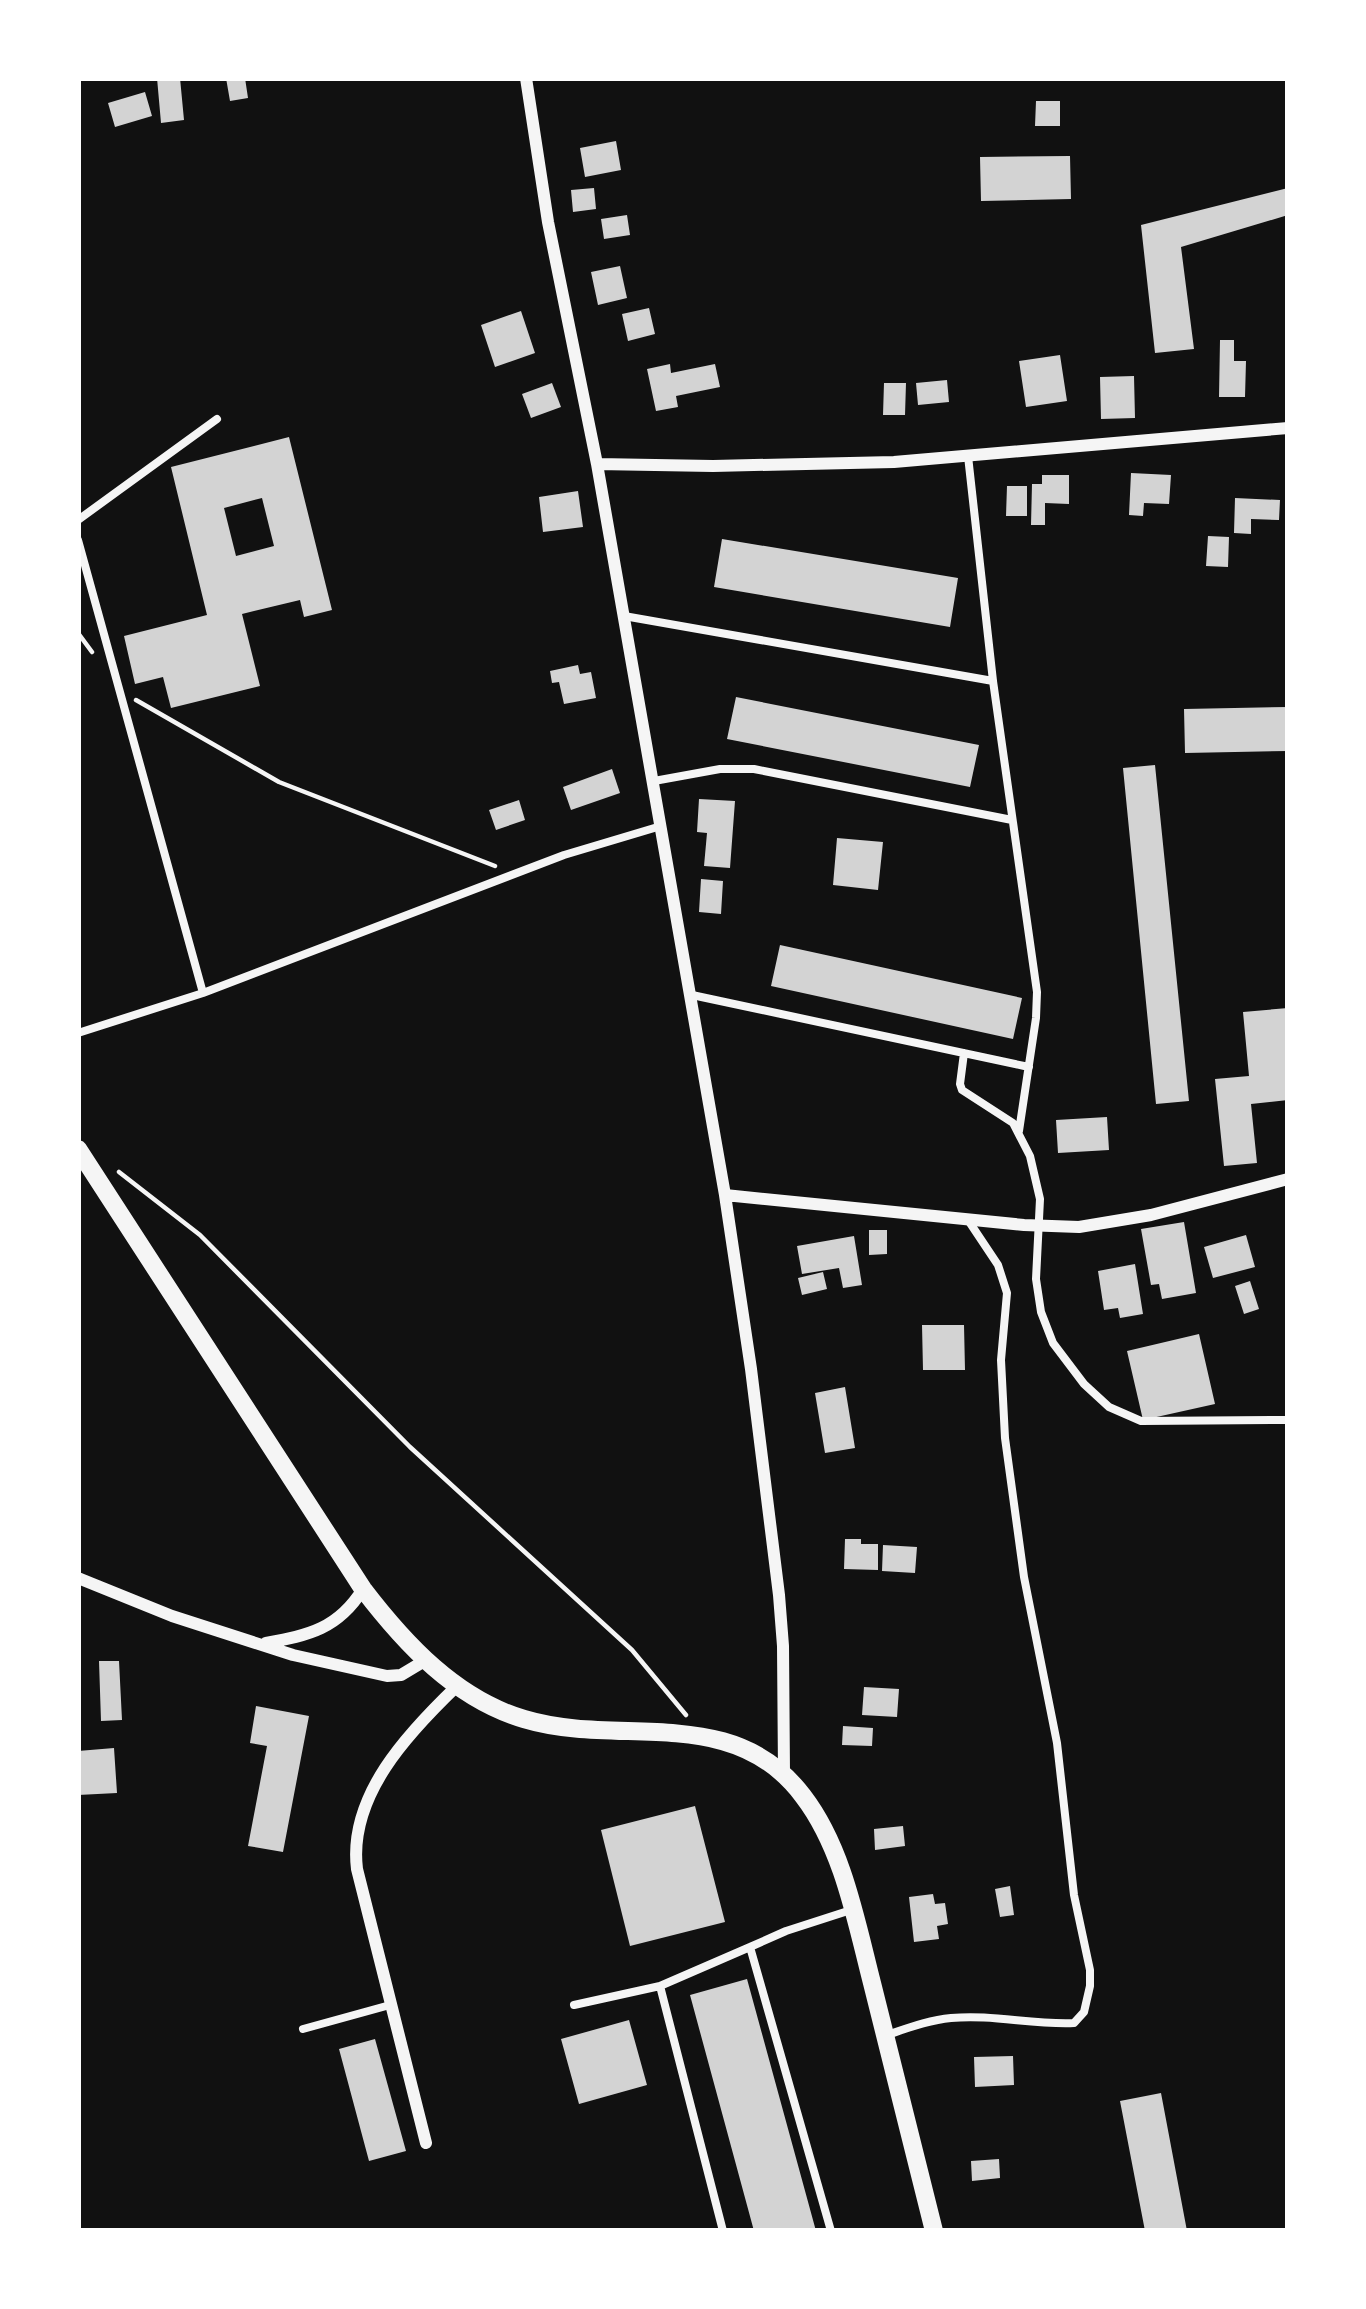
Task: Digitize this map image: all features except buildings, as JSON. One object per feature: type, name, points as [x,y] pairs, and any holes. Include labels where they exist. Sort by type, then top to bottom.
[{"type":"street","points":[[526,78],[548,222],[662,826],[752,1369],[779,1595],[784,1774]]},
{"type":"street","points":[[597,464],[894,462],[1288,428]]},
{"type":"street","points":[[78,1149],[364,1589],[426,1660],[457,1685],[505,1712],[556,1726],[600,1731],[700,1734],[757,1755],[802,1793],[836,1860],[852,1910],[934,2231]]},
{"type":"street","points":[[725,1195],[1079,1227],[1124,1221],[1288,1179]]},
{"type":"street","points":[[78,1578],[172,1616],[293,1655],[387,1676],[401,1675],[426,1660]]},
{"type":"street","points":[[259,1644],[309,1635],[340,1618],[364,1589]]},
{"type":"street","points":[[426,2143],[357,1869],[355,1845],[373,1788],[416,1728],[457,1685]]},
{"type":"lane","points":[[78,520],[217,419]]},
{"type":"lane","points":[[968,456],[993,681],[1037,992],[1019,1131]]},
{"type":"lane","points":[[78,540],[203,993]]},
{"type":"lane","points":[[624,616],[993,681]]},
{"type":"lane","points":[[653,782],[737,767],[1012,820]]},
{"type":"lane","points":[[78,1033],[203,993],[597,844],[662,826]]},
{"type":"lane","points":[[690,994],[1029,1067]]},
{"type":"lane","points":[[964,1053],[960,1087],[1003,1114],[1019,1131],[1030,1156],[1040,1226],[1036,1279],[1046,1330],[1069,1366],[1109,1406],[1130,1418],[1148,1422],[1288,1420]]},
{"type":"lane","points":[[885,2035],[952,2018],[1074,2023],[1084,2012],[1090,1986],[1074,1895],[1057,1743],[1024,1576],[1008,1461],[1001,1360],[1007,1293],[998,1265],[968,1220]]},
{"type":"lane","points":[[574,2005],[660,1986],[787,1931],[852,1910]]},
{"type":"lane","points":[[750,1947],[831,2231]]},
{"type":"lane","points":[[660,1986],[723,2231]]},
{"type":"lane","points":[[303,2029],[392,2004]]},
{"type":"path","points":[[78,633],[91,651]]},
{"type":"path","points":[[117,686],[278,782],[518,873]]},
{"type":"path","points":[[113,1167],[200,1235],[410,1448],[632,1651],[700,1734]]}]
